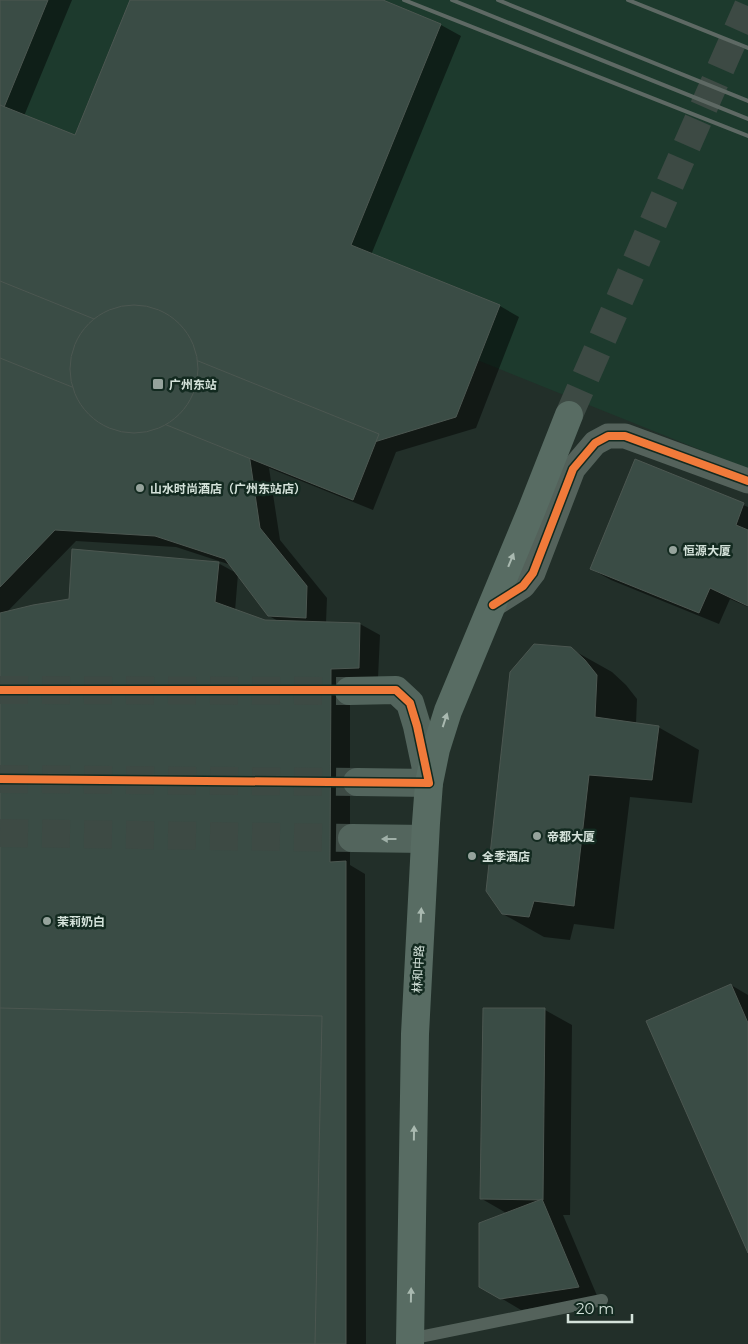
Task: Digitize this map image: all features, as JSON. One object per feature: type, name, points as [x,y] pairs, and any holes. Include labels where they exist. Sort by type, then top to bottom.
[{"type":"main road","name":"林和中路","points":[[410,1342],[415,1034],[429,783],[436,749],[448,711],[532,510],[569,415]]},
{"type":"street","points":[[493,605],[523,586],[533,574],[574,469],[595,443],[608,436],[625,436],[748,481]]},
{"type":"street","points":[[349,691],[396,690],[410,703],[429,783],[357,782]]},
{"type":"street","points":[[352,838],[425,839]]},
{"type":"lane","points":[[410,1342],[602,1300]]},
{"type":"shaded area","points":[[0,0],[748,0],[748,469],[0,168]]},
{"type":"building","points":[[0,0],[10,0],[0,26]]},
{"type":"building","points":[[0,0],[48,0],[0,117]]},
{"type":"building","name":"广州东站","points":[[130,0],[383,0],[441,24],[351,245],[500,305],[456,417],[371,443],[301,416],[247,440],[260,528],[307,586],[306,618],[268,616],[225,559],[155,536],[55,530],[0,587],[0,105],[75,135]]},
{"type":"building","name":"广州东站","points":[[0,281],[379,434],[353,500],[0,358]]},
{"type":"building","points":[[134,305],[147,306],[170,315],[188,333],[197,356],[197,382],[188,405],[170,423],[147,432],[134,433],[121,432],[98,423],[80,405],[71,382],[70,369],[71,356],[80,333],[98,315],[121,306]]},
{"type":"building","name":"恒源大厦","points":[[635,459],[744,503],[736,525],[748,530],[748,606],[710,588],[699,613],[590,569]]},
{"type":"building","points":[[72,549],[219,562],[215,602],[265,620],[360,623],[359,668],[331,669],[330,862],[346,861],[346,1344],[0,1344],[0,613],[69,599]]},
{"type":"building","name":"帝都大厦","points":[[534,644],[571,647],[585,660],[597,675],[595,717],[659,726],[652,780],[589,775],[574,906],[534,901],[529,917],[502,914],[486,891],[510,672]]},
{"type":"building","points":[[731,984],[748,1023],[748,1253],[646,1021]]},
{"type":"building","points":[[0,1008],[322,1016],[315,1344],[0,1344]]},
{"type":"building","points":[[483,1008],[545,1008],[543,1200],[480,1199]]},
{"type":"building","points":[[542,1199],[579,1287],[500,1299],[479,1287],[479,1223]]},
{"type":"tunnel","points":[[569,415],[748,6]]},
{"type":"tunnel","points":[[0,690],[349,691]]},
{"type":"tunnel","points":[[0,779],[357,782]]},
{"type":"tunnel","points":[[0,833],[352,838]]},
{"type":"railway","points":[[404,0],[748,136]]},
{"type":"railway","points":[[452,0],[748,119]]},
{"type":"railway","points":[[498,0],[748,101]]},
{"type":"railway","points":[[628,0],[748,48]]},
{"type":"cycle path","points":[[493,605],[523,586],[533,573],[573,469],[595,443],[608,436],[625,436],[748,481]]},
{"type":"cycle path","points":[[0,690],[396,690],[410,703],[429,783],[0,779]]},
{"type":"place","name":"广州东站","points":[[158,384]]},
{"type":"place","name":"山水时尚酒店（广州东站店）","points":[[140,488]]},
{"type":"place","name":"恒源大厦","points":[[673,550]]},
{"type":"place","name":"帝都大厦","points":[[537,836]]},
{"type":"place","name":"全季酒店","points":[[472,856]]},
{"type":"place","name":"茉莉奶白","points":[[47,921]]}]
